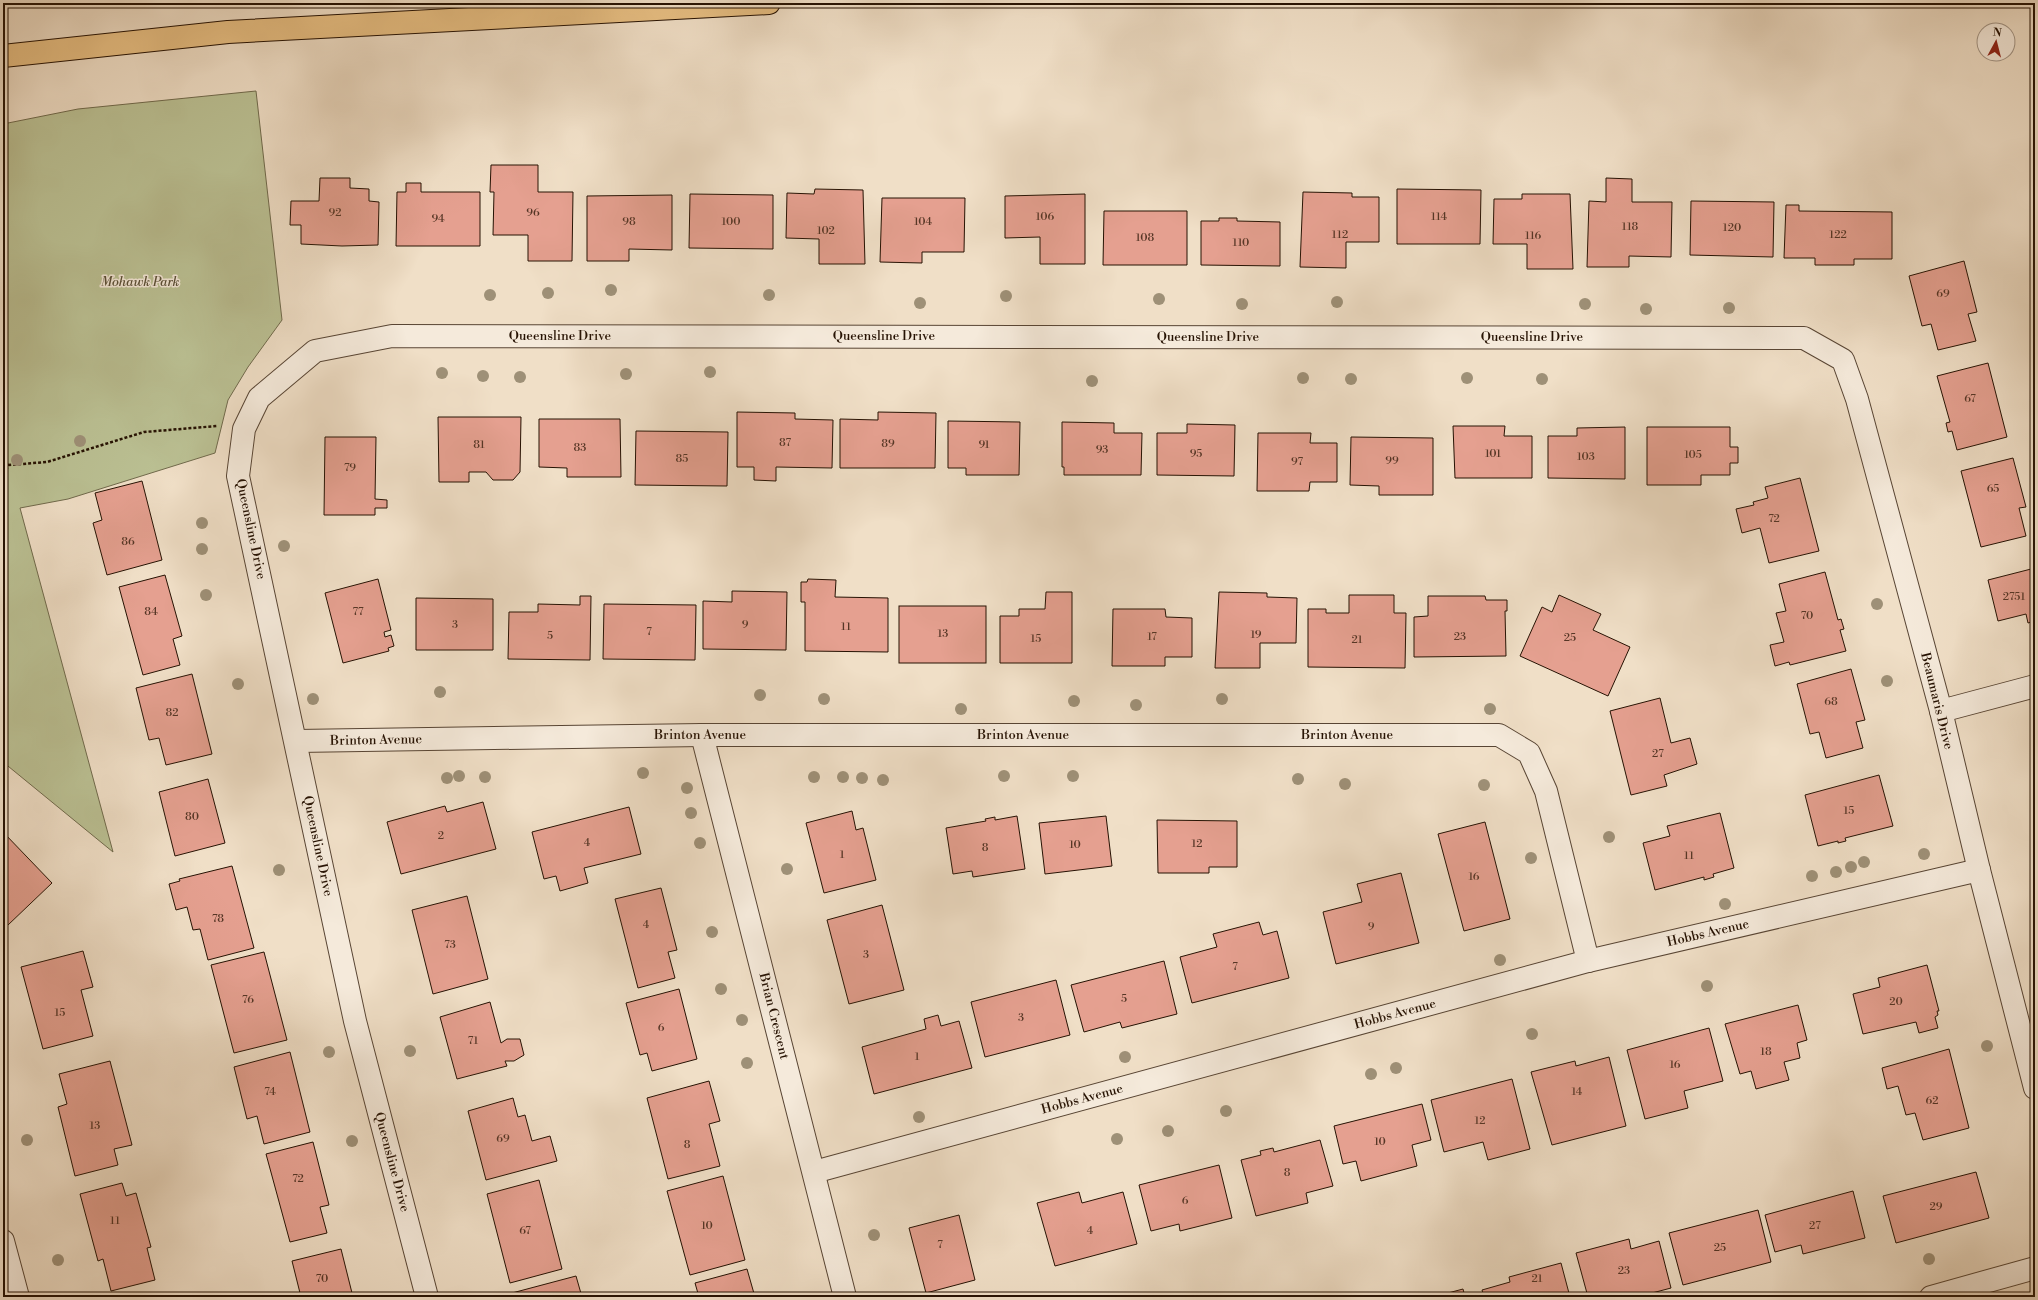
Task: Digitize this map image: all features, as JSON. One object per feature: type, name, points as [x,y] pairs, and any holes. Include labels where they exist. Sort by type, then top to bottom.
[{"type":"highway","points":[[3,56],[228,32],[769,3]]},
{"type":"street","name":"Queensline Drive","points":[[427,1297],[355,1020],[238,476],[244,428],[259,398],[315,350],[392,336],[1804,338]]},
{"type":"street","name":"Beaumaris Drive","points":[[1804,338],[1843,360],[1857,399],[1941,711],[1979,870],[2035,1088]]},
{"type":"street","points":[[1941,711],[2035,686]]},
{"type":"street","name":"Brinton Avenue","points":[[296,741],[702,734],[1499,735],[1529,753],[1546,791],[1588,961]]},
{"type":"street","name":"Brian Crescent","points":[[702,734],[845,1297]]},
{"type":"street","name":"Hobbs Avenue","points":[[814,1172],[1588,961],[1979,870]]},
{"type":"street","points":[[3,1241],[18,1297]]},
{"type":"street","points":[[1931,1297],[2035,1268]]},
{"type":"path","points":[[3,464],[9,465],[47,462],[144,432],[220,426],[244,428]]},
{"type":"path","points":[[3,474],[9,465]]},
{"type":"green space","name":"Mohawk Park","points":[[256,91],[282,320],[248,367],[228,400],[215,453],[68,499],[20,508],[113,852],[3,762],[3,124],[78,109]]},
{"type":"building","points":[[491,165],[538,165],[538,192],[573,192],[572,261],[528,261],[528,235],[493,235],[494,192],[490,192]]},
{"type":"building","points":[[320,178],[350,178],[350,188],[369,189],[369,201],[379,202],[378,245],[342,246],[301,244],[301,225],[290,225],[291,201],[319,201]]},
{"type":"building","points":[[1606,178],[1632,179],[1632,202],[1672,202],[1671,257],[1629,256],[1629,267],[1587,267],[1589,201],[1606,202]]},
{"type":"building","points":[[406,183],[421,183],[421,192],[480,192],[480,246],[396,246],[397,192],[406,192]]},
{"type":"building","points":[[815,189],[863,190],[865,264],[819,264],[819,239],[786,238],[787,193],[814,194]]},
{"type":"building","points":[[1397,189],[1481,190],[1480,244],[1397,244]]},
{"type":"building","points":[[1303,192],[1352,193],[1352,197],[1379,197],[1379,242],[1346,242],[1346,268],[1300,267]]},
{"type":"building","points":[[690,194],[773,195],[773,249],[689,248]]},
{"type":"building","points":[[1085,194],[1085,264],[1040,264],[1040,237],[1005,238],[1005,196]]},
{"type":"building","points":[[1522,194],[1570,194],[1573,269],[1527,269],[1527,244],[1493,244],[1494,199],[1522,199]]},
{"type":"building","points":[[672,195],[672,250],[629,249],[629,261],[587,261],[587,196]]},
{"type":"building","points":[[882,198],[965,198],[964,252],[922,252],[922,263],[880,262]]},
{"type":"building","points":[[1691,201],[1774,202],[1773,257],[1690,255]]},
{"type":"building","points":[[1786,205],[1799,205],[1799,211],[1892,212],[1892,259],[1854,259],[1854,265],[1815,265],[1815,258],[1784,258]]},
{"type":"building","points":[[1104,211],[1187,211],[1187,265],[1103,265]]},
{"type":"building","points":[[1219,218],[1237,218],[1237,221],[1280,222],[1280,266],[1201,265],[1201,221],[1219,221]]},
{"type":"building","points":[[1964,261],[1977,312],[1968,314],[1976,341],[1938,350],[1931,324],[1922,326],[1909,276]]},
{"type":"building","points":[[1988,363],[2007,437],[1957,450],[1952,431],[1948,432],[1946,423],[1950,422],[1937,376]]},
{"type":"building","points":[[737,412],[795,413],[795,419],[833,420],[832,468],[776,467],[776,481],[754,480],[754,467],[737,467]]},
{"type":"building","points":[[878,412],[936,413],[935,468],[840,468],[840,419],[878,420]]},
{"type":"building","points":[[438,417],[521,417],[520,472],[513,480],[493,480],[486,472],[469,472],[469,482],[439,482]]},
{"type":"building","points":[[539,419],[620,419],[621,477],[567,477],[567,468],[539,467]]},
{"type":"building","points":[[948,421],[1020,422],[1019,475],[966,475],[966,468],[948,468]]},
{"type":"building","points":[[1062,422],[1114,423],[1114,433],[1142,433],[1141,475],[1064,475],[1064,467],[1062,467]]},
{"type":"building","points":[[1187,424],[1235,425],[1234,476],[1157,475],[1157,433],[1187,433]]},
{"type":"building","points":[[1453,426],[1505,426],[1504,436],[1532,436],[1532,478],[1455,478]]},
{"type":"building","points":[[1625,427],[1625,479],[1548,478],[1548,436],[1577,436],[1577,428]]},
{"type":"building","points":[[1647,427],[1730,427],[1730,447],[1738,447],[1738,463],[1730,463],[1730,475],[1701,475],[1701,485],[1647,485]]},
{"type":"building","points":[[636,431],[728,432],[727,486],[635,485]]},
{"type":"building","points":[[1258,433],[1311,433],[1310,443],[1337,443],[1337,482],[1310,482],[1309,491],[1257,491]]},
{"type":"building","points":[[325,437],[376,437],[375,499],[387,500],[387,508],[375,508],[375,515],[324,515]]},
{"type":"building","points":[[1351,437],[1433,438],[1433,495],[1379,495],[1379,486],[1350,485]]},
{"type":"building","points":[[2013,458],[2026,507],[2019,508],[2026,536],[1981,547],[1961,471]]},
{"type":"building","points":[[1800,478],[1819,551],[1769,563],[1760,528],[1742,533],[1736,509],[1754,505],[1753,502],[1768,498],[1765,487]]},
{"type":"building","points":[[142,481],[162,560],[107,575],[93,523],[102,520],[95,493]]},
{"type":"building","points":[[2035,568],[2035,621],[2028,623],[2026,614],[1998,621],[1988,580]]},
{"type":"building","points":[[1825,572],[1838,620],[1841,619],[1844,629],[1840,630],[1846,651],[1790,665],[1789,662],[1775,666],[1770,645],[1784,642],[1776,613],[1786,611],[1779,584]]},
{"type":"building","points":[[165,575],[182,636],[173,639],[180,665],[143,675],[119,587]]},
{"type":"building","points":[[378,579],[391,630],[384,632],[385,637],[391,635],[394,646],[388,648],[389,651],[343,663],[325,593]]},
{"type":"building","points":[[808,579],[836,580],[835,597],[888,598],[888,652],[805,651],[805,602],[801,602],[801,582],[807,582]]},
{"type":"building","points":[[732,591],[787,592],[786,650],[703,649],[703,601],[732,602]]},
{"type":"building","points":[[1046,592],[1072,592],[1072,663],[1000,663],[1000,616],[1019,616],[1019,609],[1045,609]]},
{"type":"building","points":[[1219,592],[1267,593],[1267,597],[1297,598],[1296,643],[1260,643],[1260,668],[1215,668]]},
{"type":"building","points":[[1349,595],[1394,595],[1394,613],[1406,613],[1405,668],[1308,667],[1308,609],[1326,609],[1326,613],[1349,613]]},
{"type":"building","points":[[1559,595],[1601,614],[1593,630],[1630,647],[1608,696],[1520,656],[1542,607],[1552,612]]},
{"type":"building","points":[[580,596],[591,596],[590,660],[508,659],[509,612],[538,612],[538,604],[580,605]]},
{"type":"building","points":[[1428,596],[1485,596],[1486,600],[1507,600],[1507,611],[1505,611],[1506,656],[1414,657],[1414,617],[1428,616]]},
{"type":"building","points":[[416,598],[493,599],[493,650],[416,650]]},
{"type":"building","points":[[604,604],[696,605],[695,660],[603,659]]},
{"type":"building","points":[[899,606],[986,606],[986,663],[899,663]]},
{"type":"building","points":[[1113,609],[1165,609],[1166,617],[1192,618],[1192,657],[1165,657],[1165,666],[1112,666]]},
{"type":"building","points":[[1851,669],[1865,720],[1856,722],[1863,748],[1826,758],[1819,732],[1810,734],[1797,684]]},
{"type":"building","points":[[192,674],[212,754],[166,765],[159,738],[149,740],[136,688]]},
{"type":"building","points":[[1660,698],[1671,743],[1690,738],[1697,764],[1664,775],[1667,786],[1631,795],[1610,711]]},
{"type":"building","points":[[1879,775],[1893,826],[1845,838],[1846,841],[1838,843],[1838,841],[1818,846],[1805,795]]},
{"type":"building","points":[[208,779],[225,843],[175,856],[159,792]]},
{"type":"building","points":[[483,802],[496,849],[401,874],[387,822],[445,806],[447,812]]},
{"type":"building","points":[[629,807],[641,854],[584,868],[588,883],[560,891],[556,876],[544,879],[532,832]]},
{"type":"building","points":[[852,811],[856,830],[863,828],[876,880],[824,893],[806,823]]},
{"type":"building","points":[[1720,813],[1734,868],[1713,874],[1714,877],[1704,880],[1704,877],[1655,890],[1643,843],[1670,836],[1667,826]]},
{"type":"building","points":[[1017,816],[1025,869],[973,877],[972,871],[953,874],[946,828],[986,821],[985,819],[995,817],[995,820]]},
{"type":"building","points":[[1106,816],[1112,866],[1045,874],[1039,823]]},
{"type":"building","points":[[1157,820],[1237,821],[1237,867],[1209,867],[1209,873],[1158,873]]},
{"type":"building","points":[[1485,822],[1510,919],[1464,931],[1438,834]]},
{"type":"building","points":[[3,832],[52,883],[8,925],[3,920]]},
{"type":"building","points":[[232,866],[254,948],[208,960],[200,929],[193,930],[187,907],[176,910],[169,884],[180,881],[179,879]]},
{"type":"building","points":[[1401,873],[1419,943],[1336,964],[1323,912],[1362,902],[1357,884]]},
{"type":"building","points":[[661,888],[677,950],[668,952],[675,978],[638,988],[615,899]]},
{"type":"building","points":[[467,896],[488,979],[433,994],[412,910]]},
{"type":"building","points":[[882,905],[904,990],[849,1004],[827,920]]},
{"type":"building","points":[[1259,922],[1263,935],[1277,931],[1289,978],[1192,1003],[1180,957],[1217,947],[1213,934]]},
{"type":"building","points":[[83,951],[93,987],[81,990],[93,1036],[43,1049],[21,967]]},
{"type":"building","points":[[264,952],[287,1040],[234,1053],[211,965]]},
{"type":"building","points":[[1164,961],[1177,1014],[1122,1028],[1120,1022],[1084,1032],[1071,985]]},
{"type":"building","points":[[1927,965],[1939,1011],[1937,1011],[1938,1015],[1935,1017],[1938,1028],[1919,1033],[1916,1022],[1863,1034],[1853,994],[1880,987],[1878,978]]},
{"type":"building","points":[[1056,980],[1070,1035],[985,1057],[971,1002]]},
{"type":"building","points":[[679,989],[697,1059],[652,1071],[647,1053],[640,1055],[626,1003]]},
{"type":"building","points":[[490,1002],[501,1043],[507,1039],[520,1039],[524,1055],[514,1061],[505,1061],[507,1066],[457,1079],[440,1017]]},
{"type":"building","points":[[1798,1005],[1807,1040],[1797,1043],[1800,1058],[1784,1062],[1789,1080],[1756,1089],[1751,1071],[1740,1074],[1725,1024]]},
{"type":"building","points":[[938,1015],[941,1026],[959,1021],[972,1068],[874,1094],[862,1047],[926,1029],[924,1019]]},
{"type":"building","points":[[1709,1028],[1723,1081],[1684,1091],[1688,1108],[1645,1119],[1627,1050]]},
{"type":"building","points":[[1949,1049],[1969,1128],[1923,1140],[1915,1113],[1906,1115],[1898,1086],[1887,1089],[1882,1068]]},
{"type":"building","points":[[290,1052],[310,1132],[264,1144],[257,1116],[247,1119],[234,1067]]},
{"type":"building","points":[[1609,1057],[1626,1126],[1552,1145],[1531,1072],[1575,1061],[1576,1066]]},
{"type":"building","points":[[110,1061],[132,1145],[114,1149],[118,1165],[75,1176],[58,1107],[67,1104],[59,1074]]},
{"type":"building","points":[[1512,1079],[1530,1149],[1488,1160],[1483,1142],[1444,1152],[1431,1100]]},
{"type":"building","points":[[709,1081],[720,1121],[709,1124],[720,1166],[668,1179],[647,1098]]},
{"type":"building","points":[[513,1098],[518,1117],[525,1115],[532,1141],[550,1136],[557,1161],[486,1180],[468,1111]]},
{"type":"building","points":[[1422,1104],[1431,1140],[1412,1145],[1417,1166],[1361,1181],[1356,1161],[1343,1164],[1334,1126]]},
{"type":"building","points":[[1320,1140],[1333,1186],[1306,1193],[1308,1203],[1256,1216],[1241,1160],[1261,1155],[1260,1151],[1273,1148],[1274,1152]]},
{"type":"building","points":[[313,1142],[329,1205],[320,1207],[327,1233],[290,1242],[266,1154]]},
{"type":"building","points":[[1219,1165],[1232,1218],[1180,1231],[1179,1224],[1151,1231],[1139,1185]]},
{"type":"building","points":[[1976,1172],[1989,1218],[1896,1243],[1883,1196]]},
{"type":"building","points":[[723,1176],[745,1260],[690,1275],[667,1191]]},
{"type":"building","points":[[539,1180],[562,1269],[510,1283],[487,1194]]},
{"type":"building","points":[[122,1183],[126,1196],[136,1193],[151,1247],[147,1248],[155,1280],[111,1291],[103,1259],[98,1261],[80,1194]]},
{"type":"building","points":[[1853,1191],[1865,1238],[1803,1254],[1801,1245],[1775,1252],[1765,1215]]},
{"type":"building","points":[[1079,1192],[1082,1203],[1123,1192],[1137,1244],[1055,1266],[1037,1203]]},
{"type":"building","points":[[1758,1210],[1771,1262],[1683,1285],[1669,1233]]},
{"type":"building","points":[[959,1215],[975,1280],[926,1293],[909,1228]]},
{"type":"building","points":[[1629,1239],[1631,1249],[1659,1241],[1671,1288],[1637,1297],[1588,1297],[1576,1253]]},
{"type":"building","points":[[341,1249],[353,1297],[301,1297],[292,1261]]},
{"type":"building","points":[[1561,1263],[1570,1297],[1484,1297],[1482,1290],[1510,1282],[1509,1277]]},
{"type":"building","points":[[747,1269],[755,1297],[699,1297],[695,1283]]},
{"type":"building","points":[[576,1276],[582,1297],[513,1297],[512,1293]]},
{"type":"building","points":[[1463,1289],[1465,1297],[1433,1297]]}]
